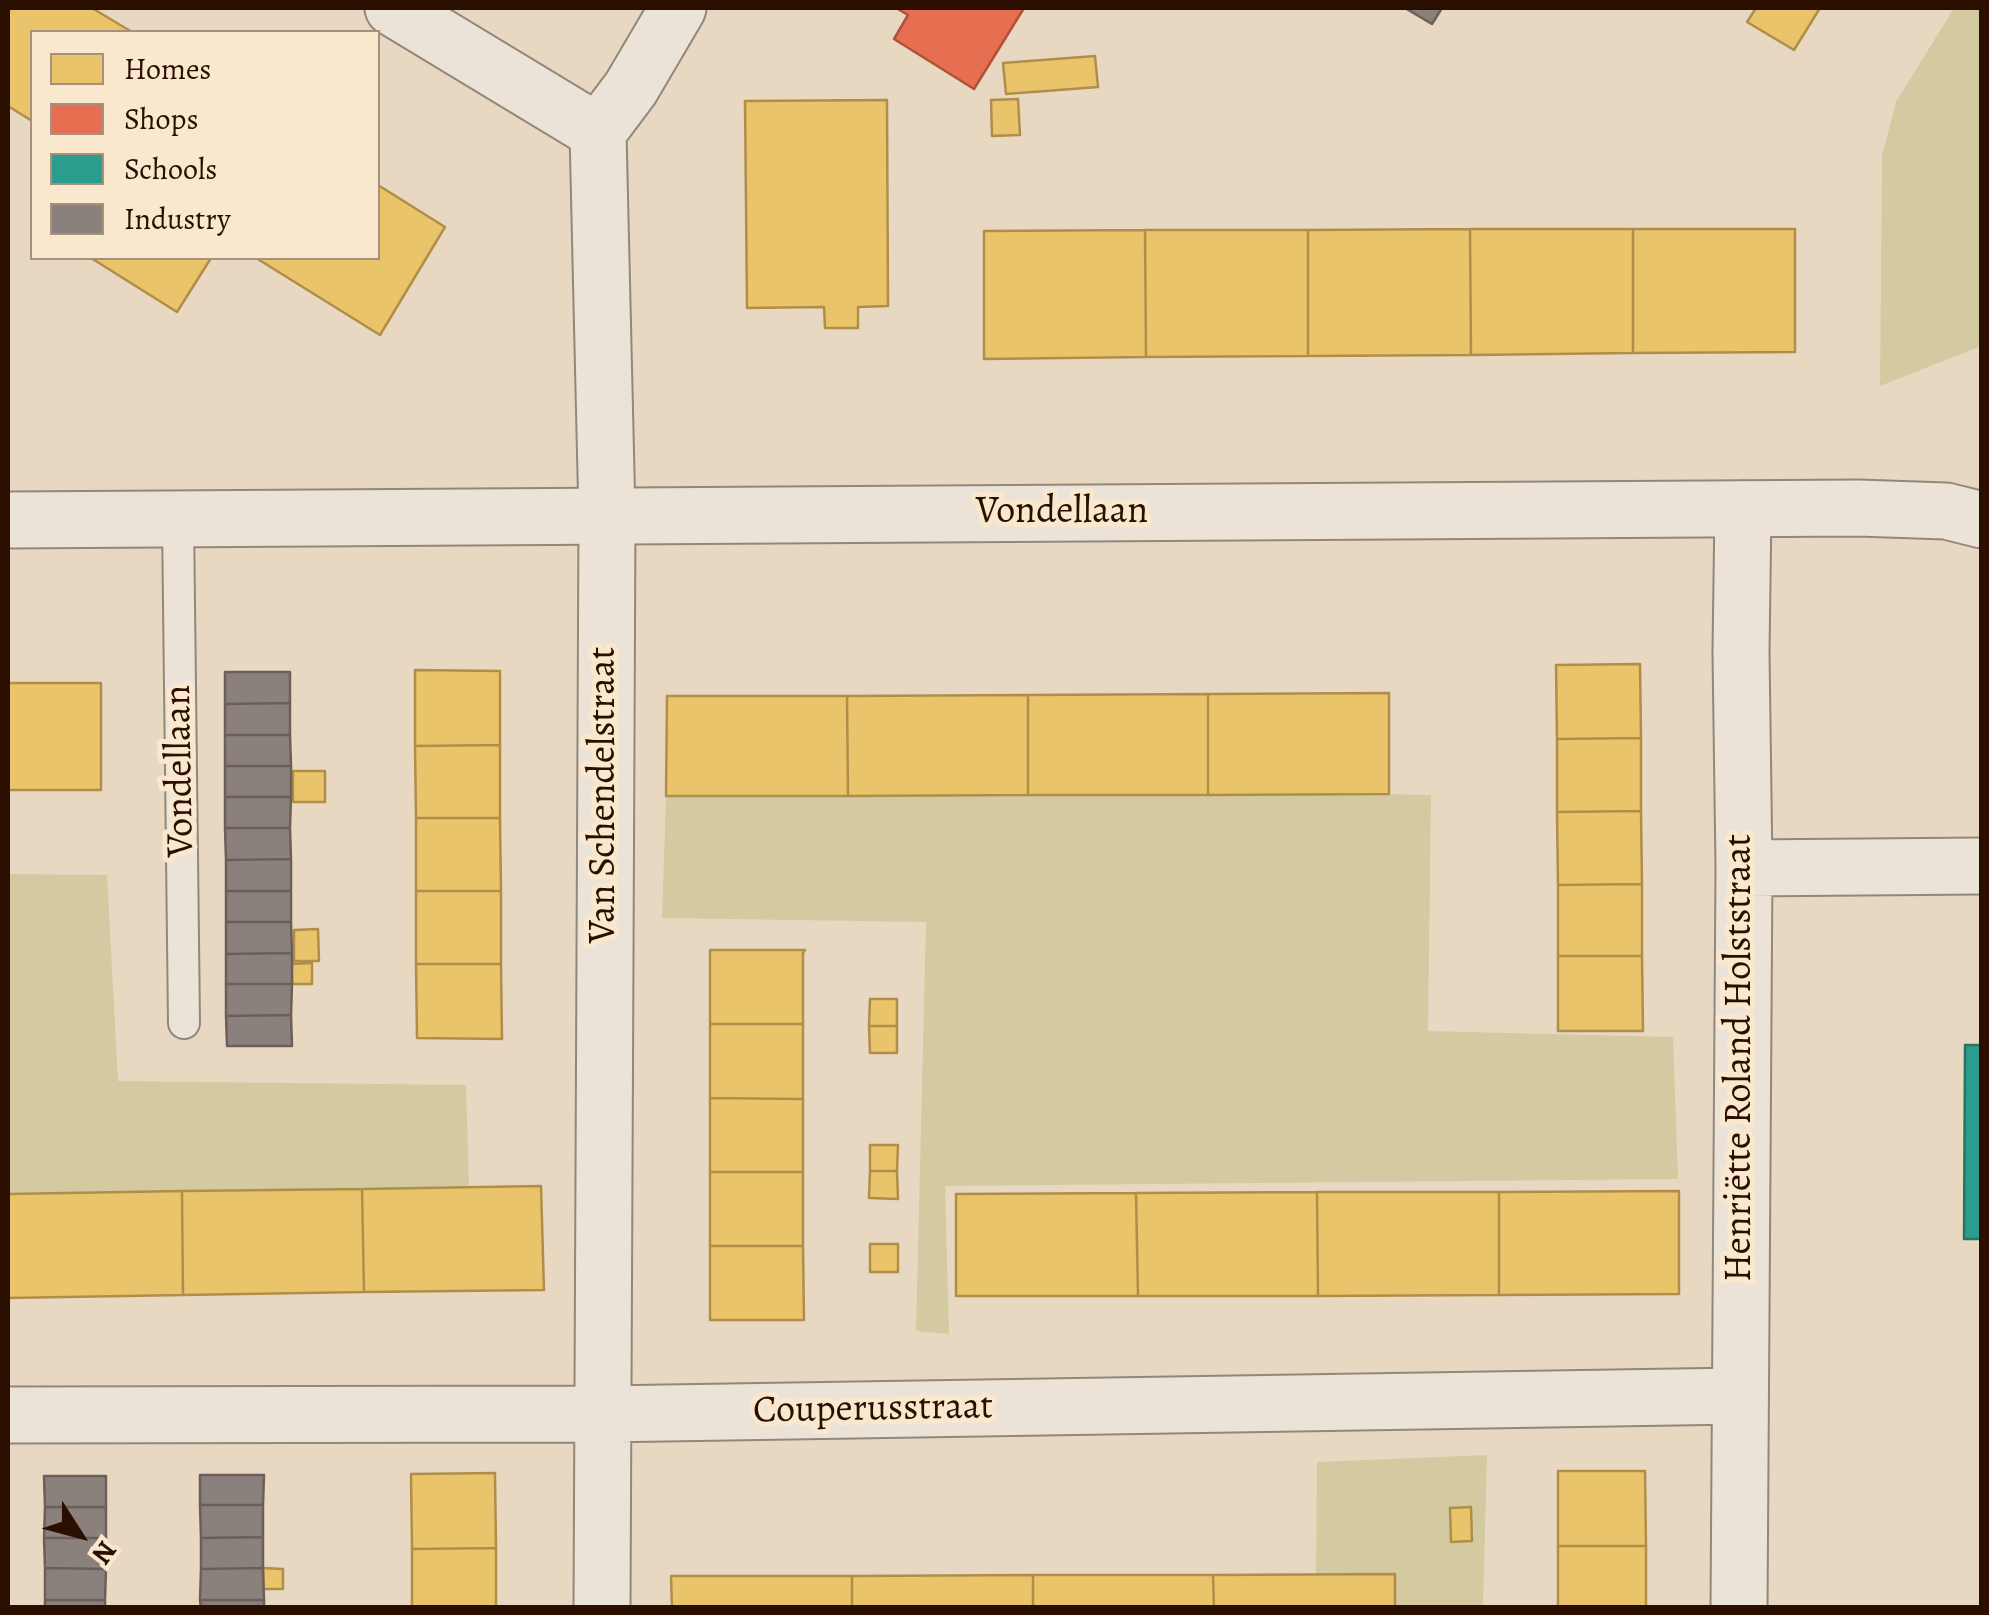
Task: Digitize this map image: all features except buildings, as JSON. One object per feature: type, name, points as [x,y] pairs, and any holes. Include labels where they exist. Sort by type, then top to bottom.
[{"type":"street","points":[[393,8],[598,132],[631,88],[678,8]]},
{"type":"street","name":"Van Schendelstraat","points":[[598,132],[607,517],[602,1608]]},
{"type":"street","name":"Henriëtte Roland Holststraat","points":[[1739,1608],[1743,509]]},
{"type":"street","name":"Vondellaan","points":[[8,520],[1970,509]]},
{"type":"street","points":[[1744,868],[1982,866]]},
{"type":"street","name":"Couperusstraat","points":[[8,1415],[602,1414],[1739,1396]]},
{"type":"lane","name":"Vondellaan","points":[[178,519],[184,1024]]},
{"type":"shaded area","points":[[1954,8],[1981,8],[1981,346],[1880,386],[1882,156],[1896,102]]},
{"type":"shaded area","points":[[1431,795],[1428,1031],[1673,1037],[1678,1179],[945,1186],[949,1334],[916,1331],[926,922],[662,918],[666,796]]},
{"type":"shaded area","points":[[8,874],[107,875],[118,1081],[466,1085],[469,1187],[8,1194]]},
{"type":"shaded area","points":[[1487,1455],[1483,1607],[1395,1607],[1316,1575],[1317,1462]]}]
